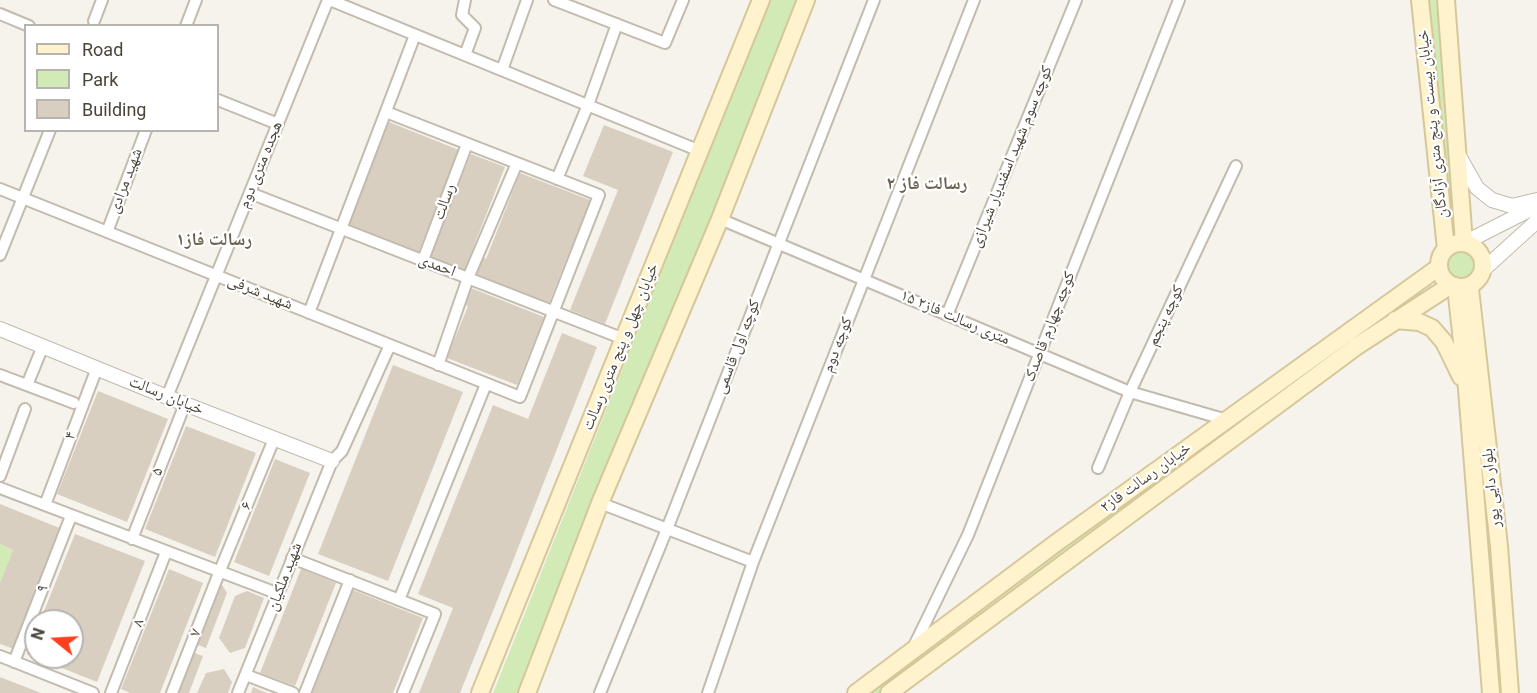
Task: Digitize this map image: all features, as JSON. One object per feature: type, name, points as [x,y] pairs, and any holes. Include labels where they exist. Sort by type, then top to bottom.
[{"type":"main road","name":"خیابان چهل و پنج متری رسالت","points":[[480,693],[761,0]]},
{"type":"main road","points":[[527,693],[600,503],[720,219],[806,0]]},
{"type":"main road","name":"خیابان بیست و پنج متری آزادگان","points":[[1420,0],[1446,249]]},
{"type":"main road","points":[[1446,0],[1464,243]]},
{"type":"main road","points":[[1464,243],[1474,246],[1481,254],[1483,270],[1481,276],[1460,285],[1443,277],[1439,267],[1446,249],[1452,245],[1464,243]]},
{"type":"main road","name":"خیابان رسالت فاز۲","points":[[856,693],[993,590],[1439,267]]},
{"type":"main road","name":"خیابان رسالت فاز۲","points":[[889,693],[1395,320],[1460,285]]},
{"type":"main road","name":"بلوار دایی پور","points":[[1460,285],[1491,693]]},
{"type":"main road","name":"بلوار دایی پور","points":[[1460,285],[1470,290],[1498,546],[1510,693]]},
{"type":"main road","points":[[1395,320],[1419,322],[1432,328],[1444,342],[1467,389]]},
{"type":"street","points":[[94,21],[102,0]]},
{"type":"street","points":[[187,24],[196,0]]},
{"type":"street","points":[[329,0],[700,151]]},
{"type":"street","name":"هجده متری دوم","points":[[167,397],[329,0]]},
{"type":"street","points":[[465,0],[462,15],[475,28],[465,55]]},
{"type":"street","points":[[502,70],[527,0]]},
{"type":"street","points":[[554,0],[579,4],[617,24],[665,43],[683,0]]},
{"type":"street","name":"کوچه اول قاسمی","points":[[600,693],[667,529],[874,0]]},
{"type":"street","name":"کوچه دوم","points":[[708,693],[753,562],[974,0]]},
{"type":"street","name":"کوچه سوم شهید اسفندیار شیرازی","points":[[947,315],[1076,0]]},
{"type":"street","name":"کوچه چهارم قاصدک","points":[[912,650],[968,535],[1179,0]]},
{"type":"street","points":[[0,14],[24,24]]},
{"type":"street","points":[[557,179],[588,105],[617,24]]},
{"type":"street","points":[[309,313],[416,35]]},
{"type":"street","points":[[219,100],[278,124]]},
{"type":"street","points":[[386,112],[599,195],[554,311]]},
{"type":"street","points":[[0,255],[49,132]]},
{"type":"street","name":"شهید مرادی","points":[[107,232],[145,132]]},
{"type":"street","name":"رسالت","points":[[423,261],[467,144]]},
{"type":"street","points":[[1457,152],[1477,188],[1492,200],[1512,206],[1537,200]]},
{"type":"street","points":[[438,365],[468,278],[517,163]]},
{"type":"street","name":"کوچه پنجم","points":[[1098,468],[1130,392],[1236,166]]},
{"type":"street","name":"شهید شرفی","points":[[0,189],[520,397],[554,311]]},
{"type":"street","name":"احمدی","points":[[250,193],[624,339]]},
{"type":"street","points":[[1464,243],[1537,206]]},
{"type":"street","name":"۱۵ متری رسالت فاز۲","points":[[720,219],[1130,392],[1227,420]]},
{"type":"street","points":[[1483,270],[1537,221]]},
{"type":"street","name":"خیابان رسالت","points":[[0,329],[333,461]]},
{"type":"street","name":"شهید ملکیان","points":[[238,693],[333,461],[342,451],[390,345]]},
{"type":"street","points":[[27,385],[43,346]]},
{"type":"street","name":"۴","points":[[45,505],[97,368]]},
{"type":"street","points":[[0,375],[74,403]]},
{"type":"street","points":[[399,600],[486,384]]},
{"type":"street","name":"۵","points":[[132,539],[185,404]]},
{"type":"street","points":[[0,476],[25,409]]},
{"type":"street","name":"۶","points":[[219,573],[274,439]]},
{"type":"street","points":[[0,488],[279,594]]},
{"type":"street","points":[[600,503],[753,562]]},
{"type":"street","name":"۹","points":[[14,662],[71,516]]},
{"type":"street","name":"۸","points":[[111,693],[166,552]]},
{"type":"street","points":[[292,558],[435,614],[403,693]]},
{"type":"street","name":"۷","points":[[172,693],[219,573]]},
{"type":"street","points":[[305,693],[350,580]]},
{"type":"street","points":[[993,590],[1005,608]]},
{"type":"street","points":[[0,656],[74,690],[93,693]]},
{"type":"street","points":[[246,675],[293,693]]},
{"type":"green space","points":[[770,0],[797,0],[675,313],[643,381],[518,693],[493,693]]},
{"type":"green space","points":[[1427,0],[1438,0],[1454,200],[1450,202]]},
{"type":"green space","points":[[1461,246],[1475,251],[1480,265],[1475,279],[1461,284],[1447,279],[1442,265],[1447,251]]},
{"type":"green space","points":[[1431,285],[1434,290],[882,693],[864,693],[1335,349],[1414,300]]},
{"type":"green space","points":[[0,544],[13,550],[0,583]]},
{"type":"building","points":[[389,122],[459,150],[418,253],[348,225]]},
{"type":"building","points":[[604,125],[673,152],[605,324],[570,310],[618,190],[583,176]]},
{"type":"building","points":[[471,154],[505,167],[464,271],[430,257]]},
{"type":"building","points":[[520,173],[590,200],[549,303],[476,275],[483,257],[486,259]]},
{"type":"building","points":[[471,288],[544,317],[517,385],[447,358],[468,306],[465,305]]},
{"type":"building","points":[[562,333],[597,347],[509,571],[460,693],[419,693],[453,608],[418,594],[493,405],[528,419]]},
{"type":"building","points":[[393,365],[463,392],[388,581],[318,554]]},
{"type":"building","points":[[98,391],[168,419],[127,522],[57,494]]},
{"type":"building","points":[[186,426],[256,453],[215,557],[145,529]]},
{"type":"building","points":[[275,459],[310,473],[269,576],[234,562]]},
{"type":"building","points":[[0,504],[62,529],[30,609],[24,609],[24,624],[14,649],[0,644],[0,583],[13,550],[0,544]]},
{"type":"building","points":[[75,534],[145,561],[97,682],[64,669],[84,669],[84,609],[45,609]]},
{"type":"building","points":[[169,569],[203,583],[160,693],[130,693],[121,689]]},
{"type":"building","points":[[301,569],[336,583],[295,686],[260,673]]},
{"type":"building","points":[[219,580],[227,593],[206,648],[195,644]]},
{"type":"building","points":[[353,590],[423,618],[393,693],[312,693]]},
{"type":"building","points":[[247,591],[264,598],[245,648],[230,653],[219,638],[235,596]]},
{"type":"building","points":[[192,652],[203,656],[189,693],[177,693]]},
{"type":"building","points":[[224,669],[232,682],[228,693],[197,693],[206,673]]},
{"type":"building","points":[[0,677],[41,693],[0,693]]},
{"type":"building","points":[[253,687],[267,693],[251,693]]},
{"type":"district","name":"رسالت فاز ۲","points":[[927,184]]},
{"type":"district","name":"رسالت فاز۱","points":[[214,240]]}]
